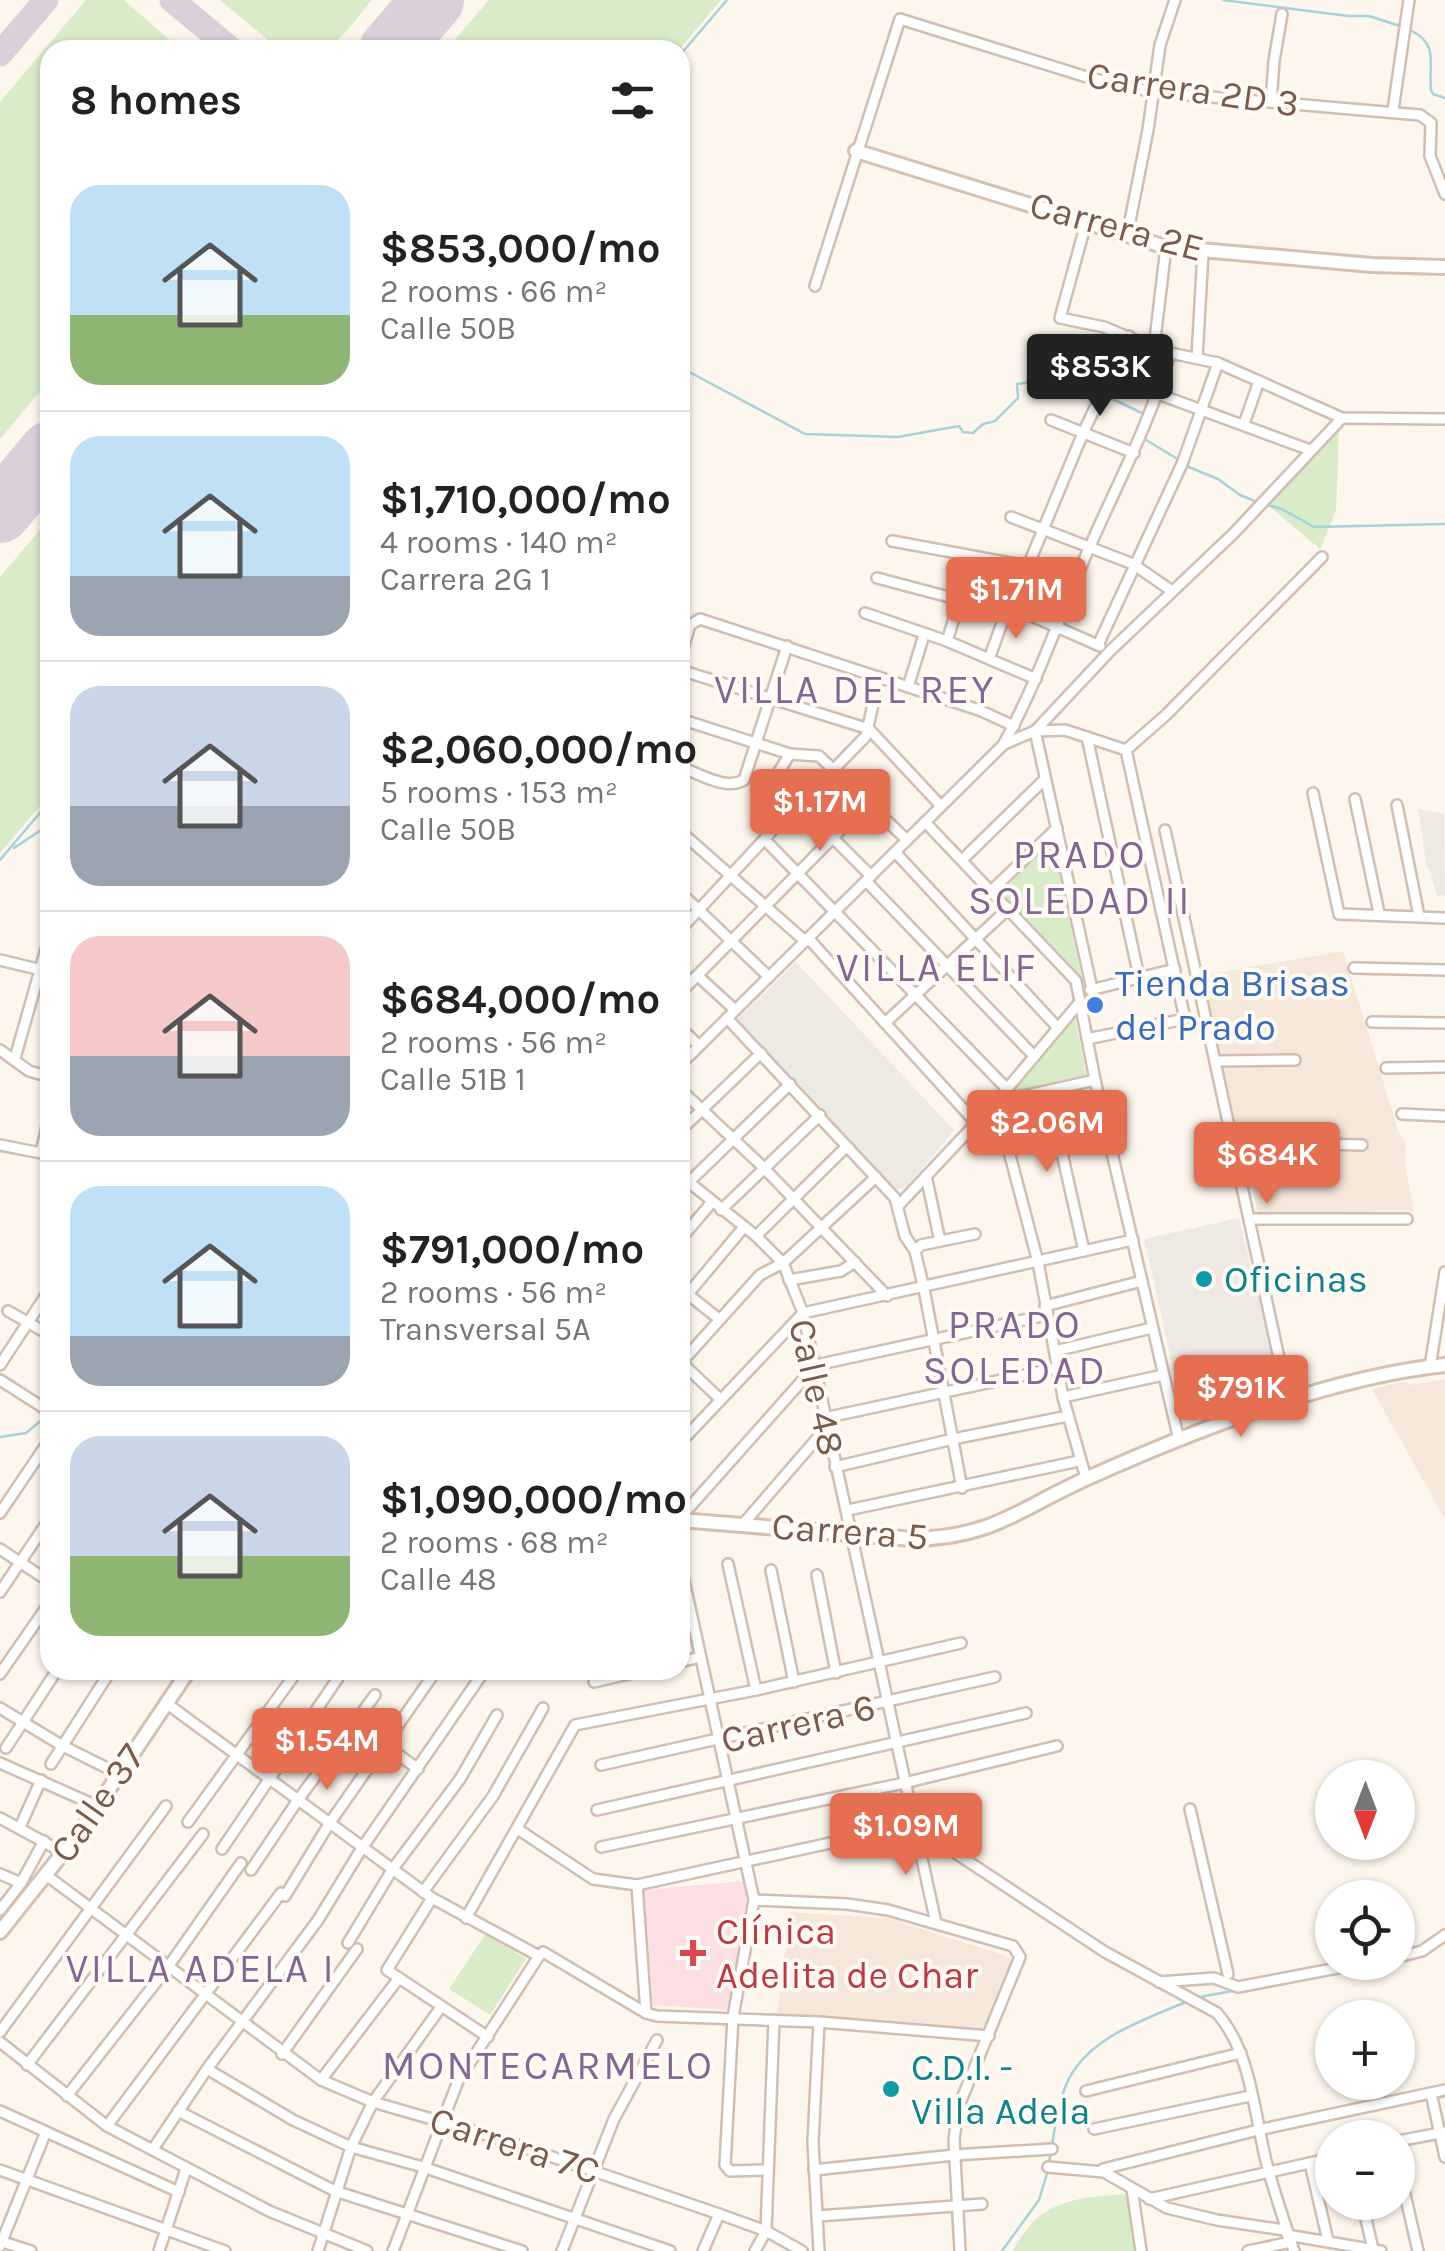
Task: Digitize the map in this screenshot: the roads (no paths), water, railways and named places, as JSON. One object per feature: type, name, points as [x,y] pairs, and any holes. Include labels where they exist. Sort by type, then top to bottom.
[{"type":"main road","name":"Carrera 2E","points":[[856,151],[1166,247],[1372,266],[1445,267]]},
{"type":"main road","points":[[1288,1400],[1392,1372],[1438,1366]]},
{"type":"main road","name":"Carrera 5","points":[[690,1520],[930,1539],[981,1531],[1018,1516],[1086,1478],[1288,1400]]},
{"type":"main road","name":"Calle 37","points":[[0,1932],[64,1852],[181,1680]]},
{"type":"street","points":[[1393,110],[1408,0]]},
{"type":"street","points":[[1127,236],[1160,45],[1173,1]]},
{"type":"street","points":[[1272,102],[1282,14]]},
{"type":"street","name":"Carrera 2D 3","points":[[856,151],[900,19],[1090,78],[1153,92],[1393,110],[1425,116],[1431,123],[1430,156],[1445,194]]},
{"type":"street","points":[[815,286],[856,151]]},
{"type":"street","points":[[1086,222],[1060,318],[1129,336],[1170,353],[1218,363],[1342,418],[1445,419]]},
{"type":"street","points":[[1154,348],[1166,247]]},
{"type":"street","points":[[1197,358],[1204,252]]},
{"type":"street","points":[[989,659],[1083,434],[1129,336]]},
{"type":"street","points":[[690,1055],[1003,745],[1134,454],[1170,353]]},
{"type":"street","points":[[1098,645],[1182,464],[1218,363]]},
{"type":"street","points":[[1244,424],[1259,381]]},
{"type":"street","points":[[1158,394],[1310,450]]},
{"type":"street","points":[[1003,745],[1035,730],[1110,650],[1234,533],[1342,418]]},
{"type":"street","points":[[1052,420],[1134,454]]},
{"type":"street","points":[[1011,516],[1134,564],[1172,590]]},
{"type":"street","points":[[892,542],[1027,566]]},
{"type":"street","points":[[1126,750],[1166,715],[1322,557]]},
{"type":"street","points":[[947,642],[973,558]]},
{"type":"street","points":[[878,578],[1009,609],[1110,650]]},
{"type":"street","points":[[865,613],[1036,679]]},
{"type":"street","points":[[690,625],[700,619],[788,646],[979,710],[1014,726]]},
{"type":"street","points":[[908,686],[924,634]]},
{"type":"street","points":[[690,769],[736,784],[744,780],[788,646]]},
{"type":"street","points":[[690,673],[869,729],[942,806]]},
{"type":"street","points":[[834,770],[869,729],[880,677]]},
{"type":"street","points":[[690,722],[790,754],[819,756],[907,840]]},
{"type":"street","points":[[1035,730],[1065,730],[1126,750]]},
{"type":"street","points":[[1035,730],[1092,989]]},
{"type":"street","points":[[1087,737],[1139,977]]},
{"type":"street","points":[[1088,1039],[1185,1019],[1126,750]]},
{"type":"street","points":[[790,754],[774,779],[1034,1056]]},
{"type":"street","points":[[963,859],[1045,779]]},
{"type":"street","points":[[1313,793],[1338,914],[1445,918]]},
{"type":"street","points":[[1355,799],[1379,913]]},
{"type":"street","points":[[690,984],[867,803]]},
{"type":"street","points":[[690,920],[796,804]]},
{"type":"street","points":[[1398,805],[1419,916]]},
{"type":"street","points":[[926,822],[1076,981],[1180,1440]]},
{"type":"street","points":[[992,890],[1056,828]]},
{"type":"street","points":[[1164,830],[1288,1400]]},
{"type":"street","points":[[690,840],[807,940],[976,1123]]},
{"type":"street","points":[[765,840],[1007,1088]]},
{"type":"street","points":[[895,852],[1058,1028]]},
{"type":"street","points":[[690,902],[770,977]]},
{"type":"street","points":[[885,1023],[1009,908]]},
{"type":"street","points":[[0,974],[2,960],[40,970]]},
{"type":"street","points":[[1354,968],[1445,970]]},
{"type":"street","points":[[898,1206],[996,1102],[1079,997],[1092,989],[1175,969]]},
{"type":"street","points":[[698,976],[898,1206],[924,1289],[962,1488]]},
{"type":"street","points":[[15,1058],[40,983]]},
{"type":"street","points":[[1372,1022],[1445,1022]]},
{"type":"street","points":[[690,1037],[699,1046]]},
{"type":"street","points":[[0,1050],[29,1071],[40,1074]]},
{"type":"street","points":[[690,1122],[761,1053]]},
{"type":"street","points":[[1219,1061],[1295,1060]]},
{"type":"street","points":[[1386,1068],[1445,1067]]},
{"type":"street","points":[[996,1102],[1096,1080]]},
{"type":"street","points":[[690,1171],[733,1139],[790,1084]]},
{"type":"street","points":[[1048,1090],[1084,1251]]},
{"type":"street","points":[[690,1099],[763,1167],[887,1296]]},
{"type":"street","points":[[996,1102],[1038,1262],[1057,1368],[1086,1478]]},
{"type":"street","points":[[1402,1114],[1445,1116]]},
{"type":"street","points":[[721,1210],[820,1115]]},
{"type":"street","points":[[1239,1142],[1362,1145]]},
{"type":"street","points":[[0,1145],[40,1153]]},
{"type":"street","points":[[756,1236],[849,1148]]},
{"type":"street","points":[[926,1176],[940,1241]]},
{"type":"street","points":[[690,1351],[760,1275],[783,1263],[876,1177]]},
{"type":"street","points":[[690,1184],[756,1236],[783,1263]]},
{"type":"street","points":[[690,1228],[712,1202]]},
{"type":"street","points":[[1250,1219],[1407,1219]]},
{"type":"street","points":[[690,1285],[744,1227]]},
{"type":"street","points":[[915,1251],[921,1245],[974,1234]]},
{"type":"street","points":[[690,1433],[803,1313],[1134,1240]]},
{"type":"street","points":[[789,1280],[841,1271],[856,1262]]},
{"type":"street","name":"Calle 48","points":[[783,1263],[803,1313],[816,1365],[825,1423],[854,1534],[912,1825],[936,1923]]},
{"type":"street","points":[[1438,1366],[1445,1272]]},
{"type":"street","points":[[690,1508],[816,1365],[933,1340],[1142,1281]]},
{"type":"street","points":[[690,1296],[719,1320]]},
{"type":"street","points":[[0,1364],[40,1303]]},
{"type":"street","points":[[8,1312],[40,1328]]},
{"type":"street","points":[[1056,1351],[1152,1328]]},
{"type":"street","points":[[744,1523],[825,1423],[1057,1368]]},
{"type":"street","points":[[690,1372],[720,1400]]},
{"type":"street","points":[[1064,1397],[1163,1376]]},
{"type":"street","points":[[0,1380],[40,1406]]},
{"type":"street","points":[[835,1467],[953,1438],[1068,1416]]},
{"type":"street","points":[[0,1514],[40,1455]]},
{"type":"street","name":"Carrera 5","points":[[848,1510],[1079,1461]]},
{"type":"street","points":[[0,1592],[40,1533]]},
{"type":"street","points":[[0,1549],[40,1575]]},
{"type":"street","points":[[728,1564],[756,1690]]},
{"type":"street","points":[[772,1570],[794,1682]]},
{"type":"street","points":[[817,1575],[836,1673]]},
{"type":"street","points":[[0,1674],[40,1616]]},
{"type":"street","points":[[690,1632],[700,1657],[754,1900],[733,2017],[726,2169],[766,2170]]},
{"type":"street","points":[[466,1918],[575,1726],[836,1673],[961,1643]]},
{"type":"street","points":[[690,1660],[700,1657]]},
{"type":"street","name":"Carrera 6","points":[[601,1765],[995,1677]]},
{"type":"street","points":[[6,1748],[50,1680]]},
{"type":"street","points":[[50,1764],[104,1680]]},
{"type":"street","points":[[188,1822],[291,1680]]},
{"type":"street","points":[[222,1849],[337,1680]]},
{"type":"street","points":[[107,2126],[283,1894],[431,1680]]},
{"type":"street","points":[[152,2149],[206,2069],[318,1920],[362,1848],[479,1680]]},
{"type":"street","points":[[594,1682],[602,1680]]},
{"type":"street","points":[[251,1870],[376,1695]]},
{"type":"street","points":[[166,1702],[427,1895],[646,2013],[989,2036]]},
{"type":"street","points":[[0,1708],[119,1774]]},
{"type":"street","points":[[488,2036],[387,1970],[427,1895],[494,1796],[543,1708]]},
{"type":"street","points":[[597,1810],[1026,1713]]},
{"type":"street","points":[[282,2054],[353,1946],[392,1870],[460,1779],[497,1715]]},
{"type":"street","points":[[386,1745],[418,1769]]},
{"type":"street","points":[[601,1847],[904,1783],[1057,1746]]},
{"type":"street","points":[[0,1763],[88,1802]]},
{"type":"street","points":[[20,1827],[40,1780]]},
{"type":"street","points":[[0,2032],[166,1806]]},
{"type":"street","points":[[1190,1809],[1228,1974]]},
{"type":"street","points":[[0,1818],[64,1852]]},
{"type":"street","points":[[519,1830],[594,1879],[637,1886],[912,1825],[1106,1952],[1206,2006],[1229,2027],[1241,2053],[1289,2240]]},
{"type":"street","points":[[27,2064],[203,1834]]},
{"type":"street","points":[[0,1910],[44,1842]]},
{"type":"street","points":[[68,2096],[242,1863]]},
{"type":"street","points":[[0,1874],[21,1883]]},
{"type":"street","name":"Carrera 7C","points":[[46,1876],[321,2080],[373,2102],[441,2120],[719,2214],[766,2231],[802,2251]]},
{"type":"street","points":[[637,1886],[646,2013]]},
{"type":"street","points":[[754,1900],[888,1910],[1012,1946],[1020,1957],[958,2108],[954,2155],[960,2251]]},
{"type":"street","points":[[1415,1952],[1445,1935]]},
{"type":"street","points":[[393,2251],[458,2082],[541,1954]]},
{"type":"street","points":[[1157,1982],[1214,1978],[1238,1987],[1315,1972]]},
{"type":"street","points":[[321,2080],[399,1978]]},
{"type":"street","points":[[318,2251],[351,2147],[373,2102],[441,2007]]},
{"type":"street","points":[[755,2251],[766,2231],[774,2020]]},
{"type":"street","points":[[818,2022],[814,2170],[819,2251]]},
{"type":"street","points":[[562,2251],[614,2120],[657,2040]]},
{"type":"street","points":[[0,2042],[107,2126],[323,2236],[366,2251]]},
{"type":"street","points":[[1086,2091],[1241,2053]]},
{"type":"street","points":[[206,2069],[293,2120],[351,2147],[575,2216],[670,2251]]},
{"type":"street","points":[[1103,2169],[1258,2130],[1445,2090]]},
{"type":"street","points":[[1431,2093],[1445,2158]]},
{"type":"street","points":[[1094,2129],[1250,2096]]},
{"type":"street","points":[[0,2111],[179,2192]]},
{"type":"street","points":[[178,2112],[336,2191],[522,2251]]},
{"type":"street","points":[[1415,2138],[1442,2132]]},
{"type":"street","points":[[31,2251],[1,2243],[45,2134]]},
{"type":"street","points":[[814,2170],[1052,2149]]},
{"type":"street","points":[[1149,2199],[1315,2162]]},
{"type":"street","points":[[1310,2163],[1328,2241]]},
{"type":"street","points":[[1048,2167],[1104,2172],[1167,2208],[1289,2240],[1328,2241],[1377,2250],[1368,2220]]},
{"type":"street","points":[[159,2251],[186,2169]]},
{"type":"street","points":[[0,2170],[225,2251]]},
{"type":"street","points":[[1132,2189],[1141,2251]]},
{"type":"street","points":[[818,2216],[982,2204]]},
{"type":"street","points":[[703,2251],[719,2214]]},
{"type":"street","points":[[1411,2220],[1418,2251]]},
{"type":"street","points":[[1248,2251],[1289,2240]]},
{"type":"waterway","points":[[690,43],[727,0]]},
{"type":"waterway","points":[[1223,0],[1369,16],[1403,27]]},
{"type":"waterway","points":[[1410,30],[1429,48],[1433,94],[1445,98]]},
{"type":"waterway","points":[[690,372],[805,434],[898,437],[959,426],[963,432],[973,433],[983,424],[995,421],[1018,398],[1017,384],[1054,379],[1069,388],[1099,394]]},
{"type":"waterway","points":[[1106,396],[1144,414]]},
{"type":"waterway","points":[[1143,438],[1179,460]]},
{"type":"waterway","points":[[1184,465],[1257,502]]},
{"type":"waterway","points":[[1264,504],[1314,527],[1445,524]]},
{"type":"waterway","points":[[0,860],[40,813]]},
{"type":"waterway","points":[[14,848],[40,831]]},
{"type":"waterway","points":[[0,1437],[26,1433],[40,1421]]},
{"type":"waterway","points":[[1195,1998],[1237,1990]]},
{"type":"waterway","points":[[1049,2163],[1066,2085],[1087,2054],[1118,2032],[1188,2001]]},
{"type":"waterway","points":[[1002,2251],[1039,2200],[1048,2170]]},
{"type":"place","name":"Tienda Brisas del Prado","points":[[1095,1005]]},
{"type":"place","name":"Oficinas","points":[[1204,1279]]},
{"type":"place","name":"Clínica Adelita de Char","points":[[693,1953]]},
{"type":"place","name":"C.D.I. - Villa Adela","points":[[891,2089]]},
{"type":"district","name":"VILLA DEL REY","points":[[855,689]]},
{"type":"district","name":"PRADO SOLEDAD II","points":[[1080,877]]},
{"type":"district","name":"VILLA ELIF","points":[[937,967]]},
{"type":"district","name":"PRADO SOLEDAD","points":[[1015,1347]]},
{"type":"district","name":"VILLA ADELA I","points":[[201,1968]]},
{"type":"district","name":"MONTECARMELO","points":[[548,2065]]}]
